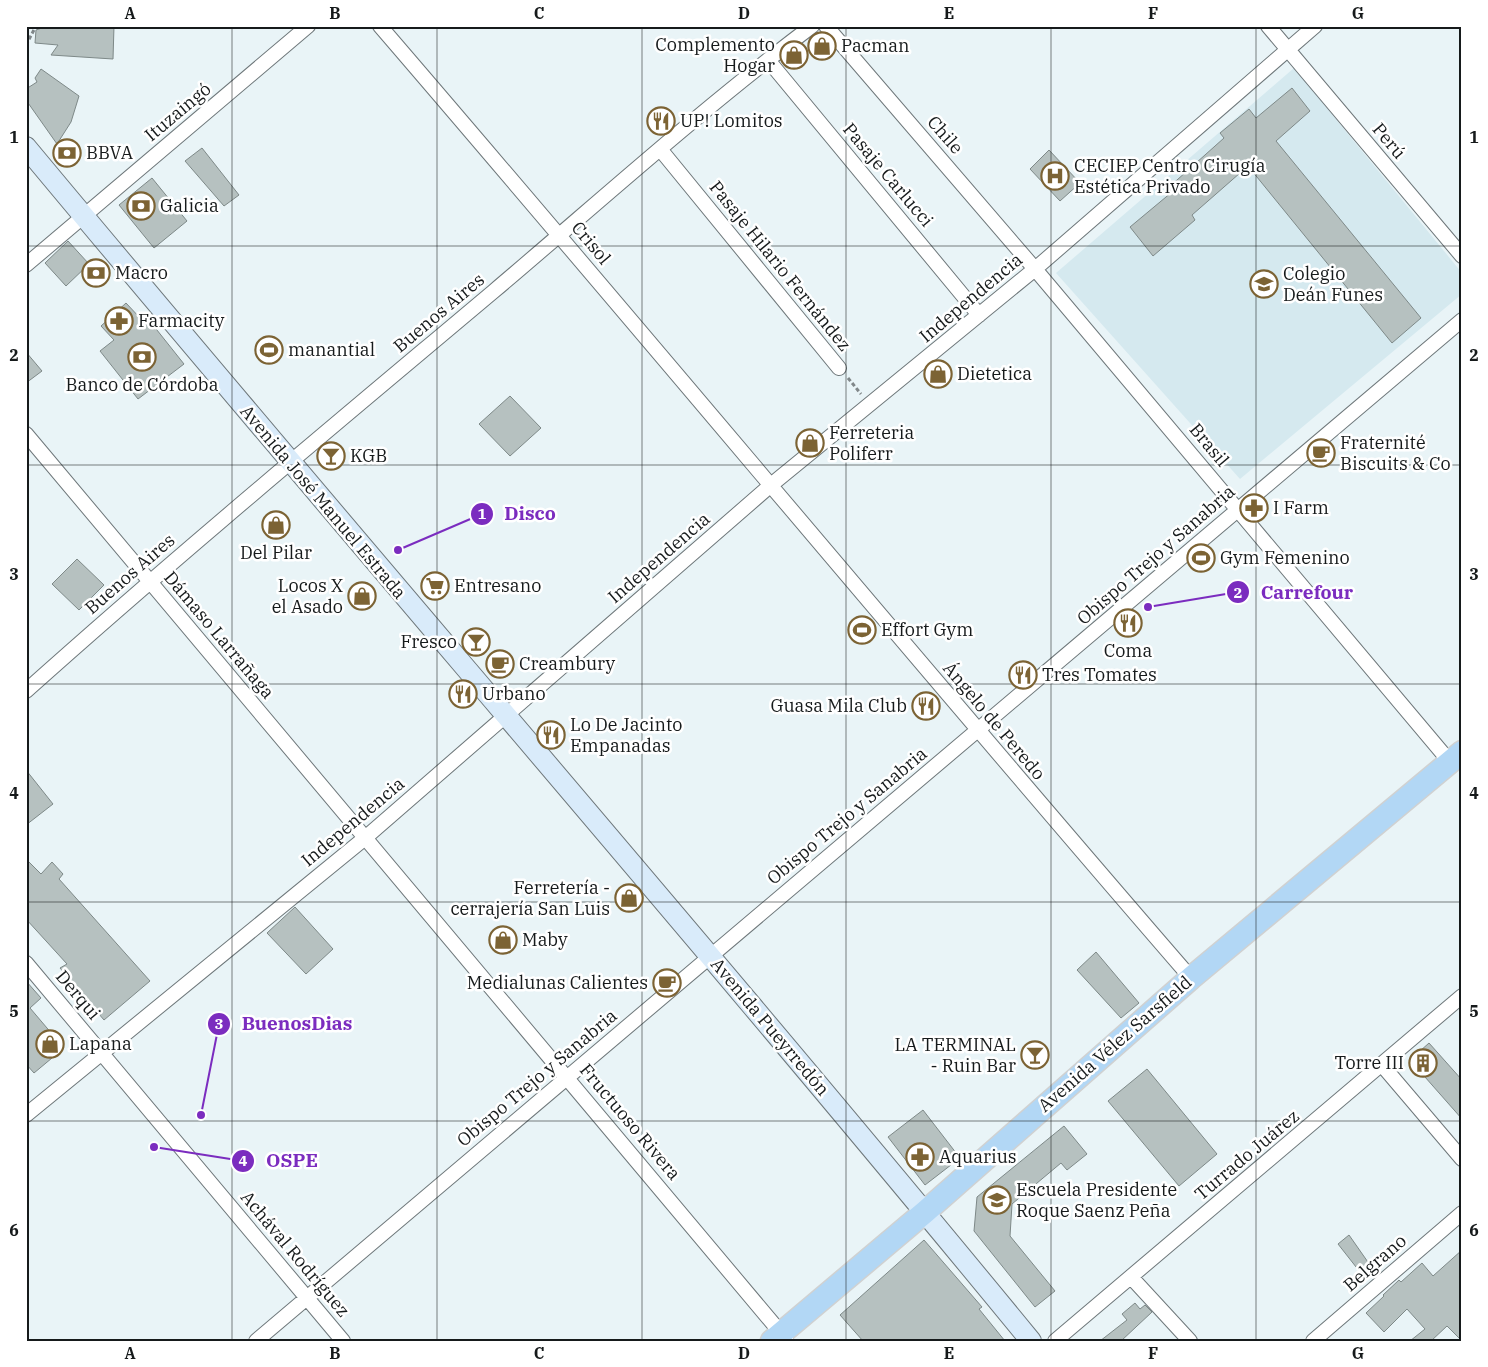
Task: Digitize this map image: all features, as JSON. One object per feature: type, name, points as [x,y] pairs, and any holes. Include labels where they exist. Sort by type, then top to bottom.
[{"type":"main road","name":"Avenida José Manuel Estrada","points":[[26,147],[505,717]]},
{"type":"main road","name":"Avenida Pueyrredón","points":[[505,717],[709,955],[1031,1341]]},
{"type":"main road","name":"Avenida Vélez Sarsfield","points":[[780,1338],[1191,978],[1456,757]]},
{"type":"street","name":"Ituzaingó","points":[[26,265],[308,26]]},
{"type":"street","name":"Crisol","points":[[380,26],[771,485]]},
{"type":"street","name":"Buenos Aires","points":[[26,692],[149,581],[660,149],[812,26]]},
{"type":"street","name":"Chile","points":[[826,26],[1035,269]]},
{"type":"street","name":"Perú","points":[[1268,26],[1462,256]]},
{"type":"street","name":"Independencia","points":[[26,1115],[365,838],[771,485],[871,406],[1035,269],[1315,26]]},
{"type":"street","name":"Pasaje Carlucci","points":[[768,60],[980,315]]},
{"type":"street","name":"Pasaje Hilario Fernández","points":[[660,149],[839,368]]},
{"type":"street","name":"Brasil","points":[[1035,269],[1238,508],[1456,757]]},
{"type":"street","name":"Obispo Trejo y Sanabria","points":[[256,1341],[709,955],[977,732],[1238,508],[1462,320]]},
{"type":"street","name":"Dámaso Larrañaga","points":[[26,434],[365,838]]},
{"type":"street","name":"Ángelo de Peredo","points":[[771,485],[977,732],[1191,978]]},
{"type":"street","name":"Fructuoso Rivera","points":[[365,838],[568,1077],[780,1338]]},
{"type":"street","name":"Derqui","points":[[26,963],[102,1052]]},
{"type":"street","name":"Turrado Juárez","points":[[1055,1341],[1462,996]]},
{"type":"street","name":"Achával Rodríguez","points":[[102,1052],[343,1341]]},
{"type":"street","points":[[1382,1064],[1462,1159]]},
{"type":"street","name":"Belgrano","points":[[1313,1341],[1462,1213]]},
{"type":"street","points":[[1132,1277],[1190,1341]]},
{"type":"path","points":[[26,45],[36,26]]},
{"type":"path","name":"Pasaje Hilario Fernández","points":[[839,368],[871,406]]},
{"type":"shaded area","name":"Colegio Deán Funes","points":[[1294,68],[1462,273],[1462,294],[1240,479],[1056,273]]},
{"type":"building","points":[[42,26],[114,26],[113,59],[51,55],[58,45],[35,43],[36,30],[42,28]]},
{"type":"building","points":[[41,69],[79,96],[71,122],[57,144],[26,100],[26,89],[37,82],[35,78]]},
{"type":"building","points":[[1292,88],[1310,111],[1276,141],[1421,318],[1392,343],[1248,166],[1192,215],[1195,220],[1153,256],[1130,227],[1172,192],[1168,188],[1224,138],[1220,133],[1249,109],[1256,118]]},
{"type":"building","points":[[202,148],[239,195],[224,206],[185,161]]},
{"type":"building","name":"CECIEP Centro Cirugía Estética Privado","points":[[1049,150],[1080,183],[1060,201],[1030,169]]},
{"type":"building","points":[[152,178],[187,221],[154,248],[119,205]]},
{"type":"building","points":[[68,241],[89,264],[66,286],[45,263]]},
{"type":"building","name":"Banco de Córdoba","points":[[126,303],[141,319],[145,315],[184,364],[138,399],[100,351],[114,340],[101,326]]},
{"type":"building","points":[[26,352],[42,371],[26,383]]},
{"type":"building","points":[[510,396],[541,428],[510,456],[479,424]]},
{"type":"building","points":[[77,559],[104,585],[79,610],[52,584]]},
{"type":"building","points":[[26,770],[53,804],[26,825]]},
{"type":"building","points":[[26,859],[41,874],[52,862],[63,874],[59,879],[150,981],[104,1020],[60,968],[67,964],[26,919]]},
{"type":"building","points":[[295,907],[333,949],[306,974],[267,933]]},
{"type":"building","points":[[1096,952],[1139,1003],[1121,1018],[1077,970]]},
{"type":"building","points":[[26,981],[41,998],[30,1008],[64,1048],[34,1073],[26,1064]]},
{"type":"building","points":[[1429,1043],[1462,1080],[1462,1119],[1410,1060]]},
{"type":"building","points":[[1147,1069],[1217,1154],[1179,1186],[1108,1101]]},
{"type":"building","points":[[923,1110],[960,1158],[925,1185],[888,1137]]},
{"type":"building","points":[[1064,1126],[1087,1154],[1067,1170],[1061,1163],[1012,1204],[1010,1236],[1055,1291],[1035,1307],[974,1231],[977,1197]]},
{"type":"building","points":[[1349,1235],[1370,1265],[1360,1272],[1338,1244]]},
{"type":"building","points":[[924,1240],[982,1307],[979,1309],[1005,1341],[863,1341],[840,1315]]},
{"type":"building","points":[[1462,1250],[1462,1341],[1447,1326],[1431,1341],[1410,1341],[1425,1329],[1407,1309],[1384,1332],[1366,1313],[1399,1280],[1401,1282],[1422,1263],[1433,1276]]},
{"type":"building","points":[[1135,1303],[1140,1309],[1145,1305],[1152,1312],[1121,1341],[1100,1341],[1127,1320],[1122,1314]]},
{"type":"place","name":"Pacman","points":[[822,46]]},
{"type":"place","name":"Complemento Hogar","points":[[794,55]]},
{"type":"place","name":"UP! Lomitos","points":[[661,121]]},
{"type":"place","name":"BBVA","points":[[67,153]]},
{"type":"place","name":"CECIEP Centro Cirugía Estética Privado","points":[[1055,176]]},
{"type":"place","name":"Galicia","points":[[141,206]]},
{"type":"place","name":"Macro","points":[[96,273]]},
{"type":"place","name":"Colegio Deán Funes","points":[[1264,284]]},
{"type":"place","name":"Farmacity","points":[[119,321]]},
{"type":"place","name":"manantial","points":[[269,350]]},
{"type":"place","name":"Banco de Córdoba","points":[[142,357]]},
{"type":"place","name":"Dietetica","points":[[938,374]]},
{"type":"place","name":"Ferreteria Poliferr","points":[[810,443]]},
{"type":"place","name":"Fraternité Biscuits & Co","points":[[1321,453]]},
{"type":"place","name":"KGB","points":[[331,456]]},
{"type":"place","name":"I Farm","points":[[1254,508]]},
{"type":"place","name":"Del Pilar","points":[[276,525]]},
{"type":"place","name":"Disco","points":[[398,550]]},
{"type":"place","name":"Gym Femenino","points":[[1201,558]]},
{"type":"place","name":"Entresano","points":[[435,586]]},
{"type":"place","name":"Locos X el Asado","points":[[362,596]]},
{"type":"place","name":"Carrefour","points":[[1148,607]]},
{"type":"place","name":"Coma","points":[[1128,623]]},
{"type":"place","name":"Effort Gym","points":[[862,630]]},
{"type":"place","name":"Fresco","points":[[476,642]]},
{"type":"place","name":"Creambury","points":[[500,664]]},
{"type":"place","name":"Tres Tomates","points":[[1023,675]]},
{"type":"place","name":"Urbano","points":[[463,694]]},
{"type":"place","name":"Guasa Mila Club","points":[[926,706]]},
{"type":"place","name":"Lo De Jacinto Empanadas","points":[[551,735]]},
{"type":"place","name":"Ferretería - cerrajería San Luis","points":[[629,898]]},
{"type":"place","name":"Maby","points":[[503,940]]},
{"type":"place","name":"Medialunas Calientes","points":[[667,983]]},
{"type":"place","name":"Lapana","points":[[50,1044]]},
{"type":"place","name":"LA TERMINAL - Ruin Bar","points":[[1035,1055]]},
{"type":"place","name":"Torre III","points":[[1423,1063]]},
{"type":"place","name":"BuenosDias","points":[[201,1115]]},
{"type":"place","name":"OSPE","points":[[154,1147]]},
{"type":"place","name":"Aquarius","points":[[920,1157]]},
{"type":"place","name":"Escuela Presidente Roque Saenz Peña","points":[[997,1200]]}]
